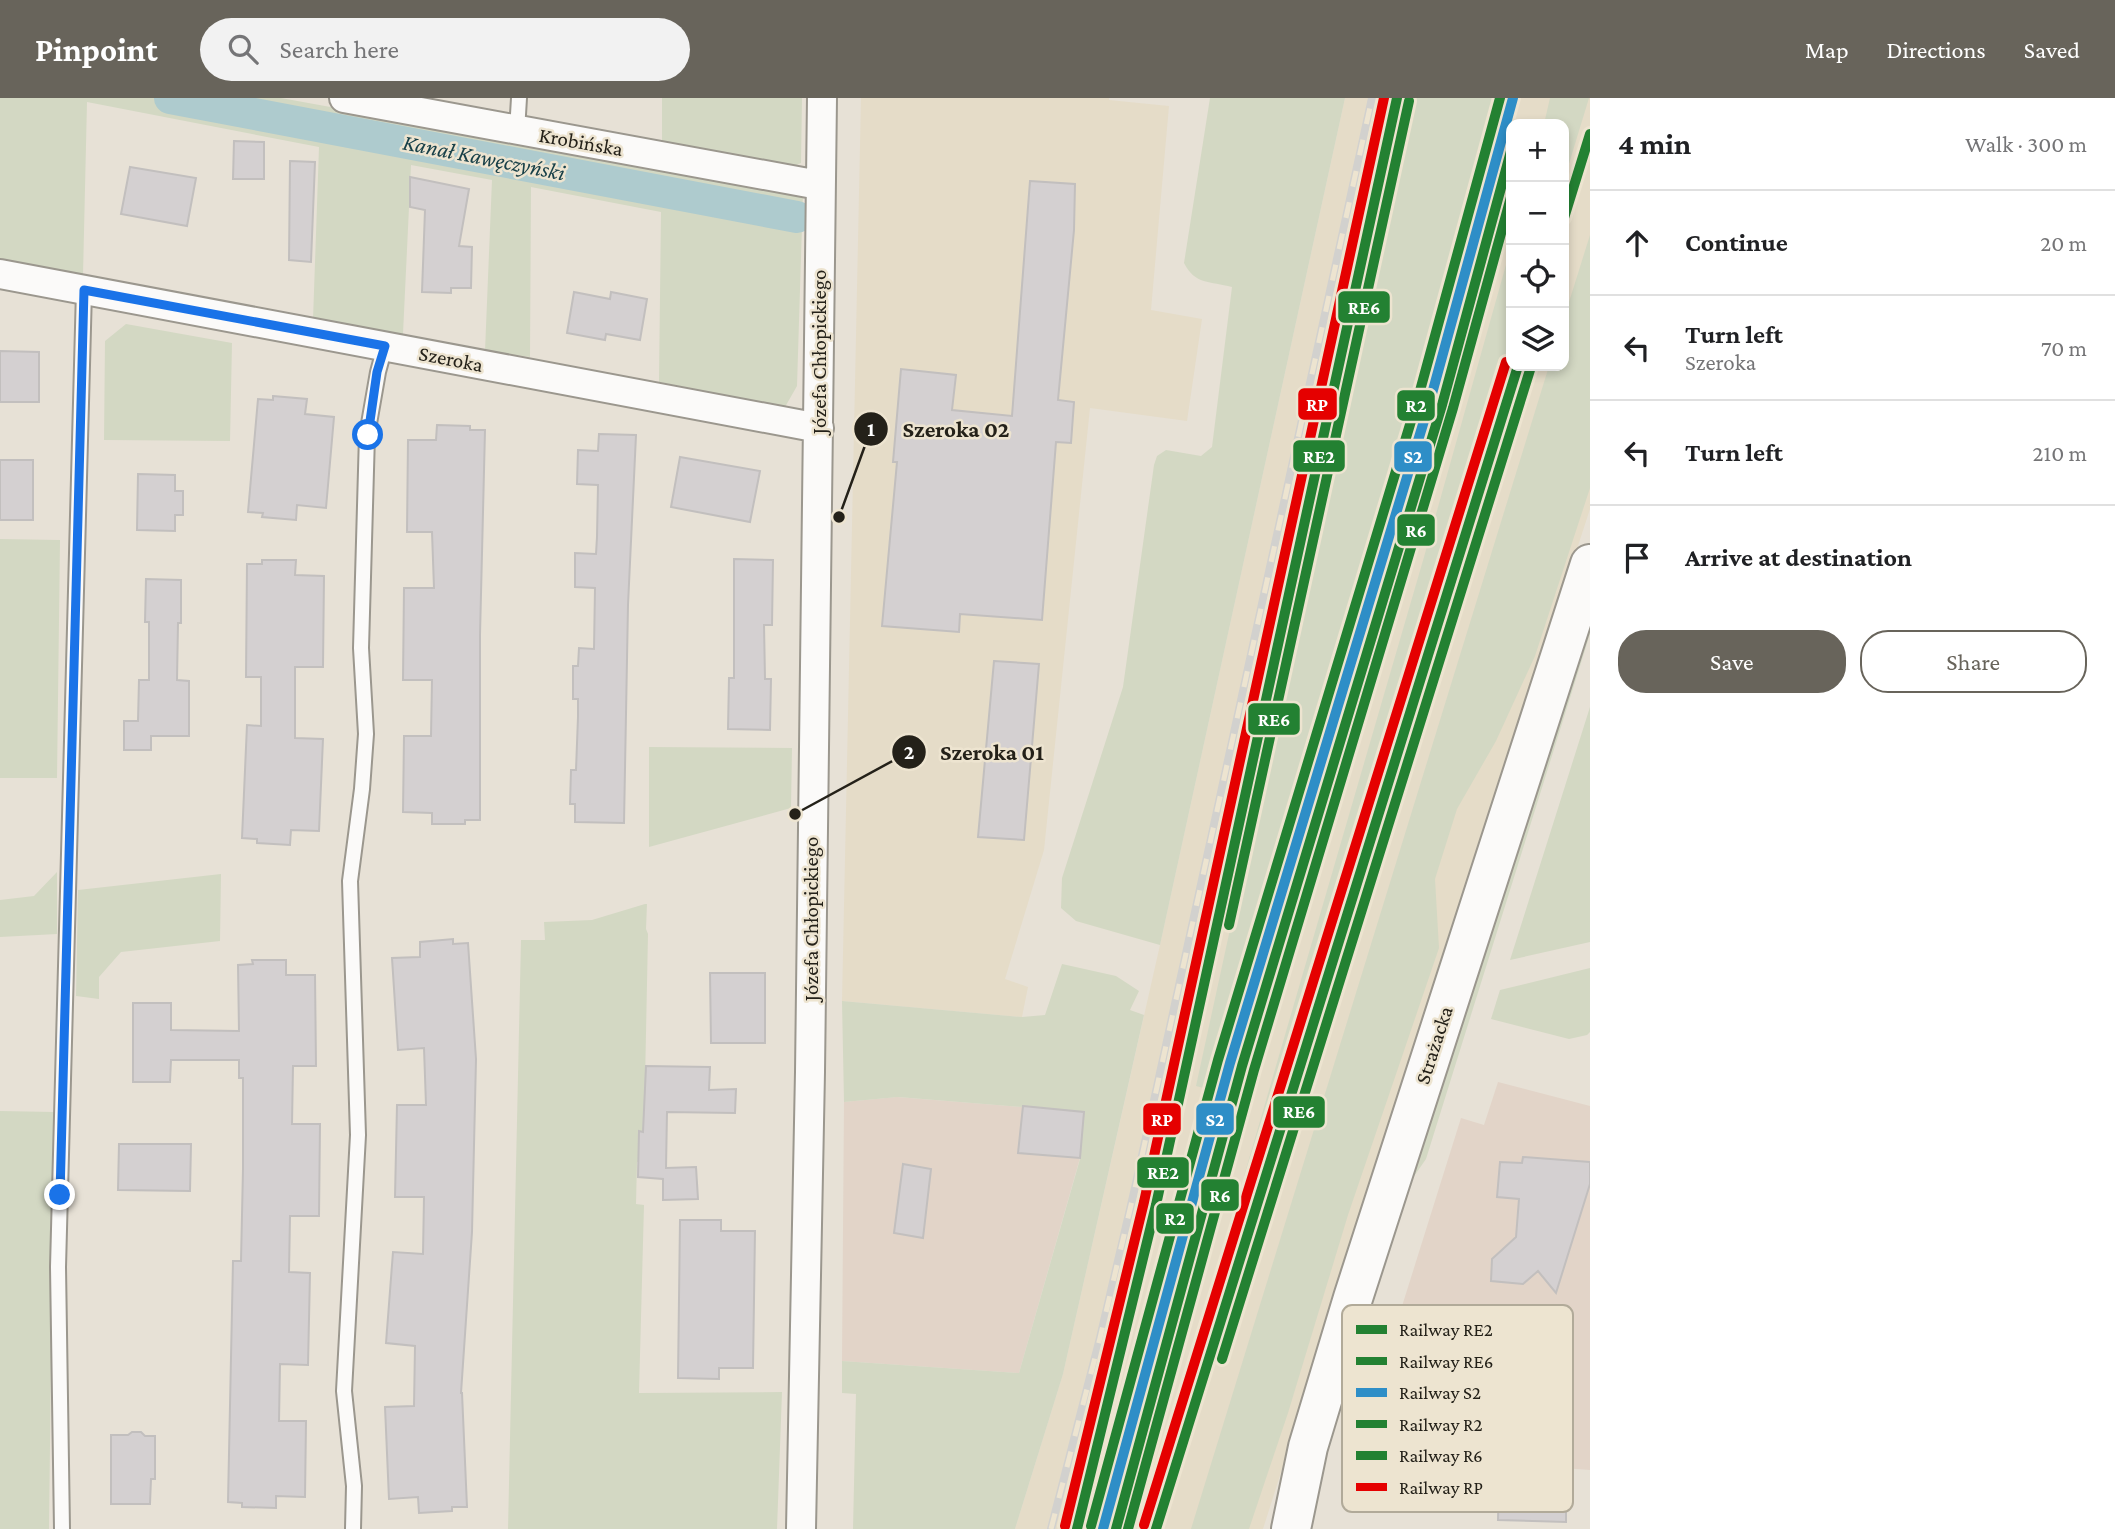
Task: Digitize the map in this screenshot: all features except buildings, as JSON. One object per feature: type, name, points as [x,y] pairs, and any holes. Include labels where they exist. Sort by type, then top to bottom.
[{"type":"main road","name":"Strażacka","points":[[1351,1305],[1590,564]]},
{"type":"main road","name":"Strażacka","points":[[1291,1529],[1308,1447],[1342,1334]]},
{"type":"street","name":"Krobińska","points":[[344,98],[820,185]]},
{"type":"street","name":"Józefa Chłopickiego","points":[[801,1529],[810,1086],[822,98]]},
{"type":"street","name":"Szeroka","points":[[0,274],[819,428]]},
{"type":"lane","points":[[517,131],[519,98]]},
{"type":"lane","points":[[62,1529],[58,1267],[84,290]]},
{"type":"lane","points":[[353,1529],[354,1486],[344,1391],[358,1135],[350,881],[366,734],[361,648],[368,435],[377,372],[385,346]]},
{"type":"shaded area","points":[[861,98],[1109,98],[1169,106],[1151,310],[1202,319],[1187,421],[1090,408],[1044,850],[1005,979],[1028,987],[1022,1017],[842,1001]]},
{"type":"shaded area","points":[[1345,98],[1590,98],[1590,509],[1454,926],[1263,1529],[1015,1529],[1063,1374],[1160,945]]},
{"type":"shaded area","points":[[1498,1082],[1590,1106],[1590,1470],[1573,1469],[1573,1305],[1402,1305],[1461,1118],[1484,1125]]},
{"type":"shaded area","points":[[897,1097],[1084,1112],[1080,1158],[1019,1373],[842,1361],[844,1102]]},
{"type":"green space","points":[[0,98],[281,98],[803,193],[797,386],[785,407],[659,382],[661,212],[531,187],[530,357],[485,351],[492,180],[411,165],[403,334],[313,320],[319,147],[87,102],[83,275],[0,259]]},
{"type":"green space","points":[[662,98],[802,98],[801,163],[794,166],[662,142]]},
{"type":"green space","points":[[1210,98],[1345,98],[1160,945],[1076,921],[1061,908],[1062,878],[1123,687],[1157,456],[1166,450],[1201,456],[1212,447],[1232,287],[1198,279],[1184,263]]},
{"type":"green space","points":[[1414,98],[1497,98],[1465,223],[1395,471],[1207,1089],[1196,1086],[1337,437]]},
{"type":"green space","points":[[1550,98],[1589,98],[1569,164],[1569,119],[1545,119]]},
{"type":"green space","points":[[1590,235],[1590,488],[1535,656],[1496,741],[1457,809],[1435,879],[1439,948],[1348,1215],[1288,1413],[1249,1529],[1191,1529],[1547,371],[1569,371],[1569,302]]},
{"type":"green space","points":[[1506,265],[1506,365],[1252,1178],[1244,1176]]},
{"type":"green space","points":[[126,324],[232,343],[230,441],[104,440],[105,341]]},
{"type":"green space","points":[[0,539],[60,540],[57,778],[0,778]]},
{"type":"green space","points":[[1590,621],[1590,634],[1426,1159],[1410,1182]]},
{"type":"green space","points":[[1590,707],[1590,942],[1510,960]]},
{"type":"green space","points":[[649,747],[792,748],[791,808],[649,847]]},
{"type":"green space","points":[[57,872],[57,934],[0,937],[0,900],[34,896]]},
{"type":"green space","points":[[221,874],[220,941],[121,952],[99,977],[99,999],[76,996],[78,890]]},
{"type":"green space","points":[[645,904],[648,934],[644,1132],[640,1131],[636,1204],[644,1205],[639,1393],[782,1392],[777,1529],[508,1529],[521,940],[545,940],[544,922],[592,920]]},
{"type":"green space","points":[[1062,964],[1116,976],[1139,991],[1130,1010],[1144,1015],[1063,1374],[1015,1529],[853,1529],[856,1394],[842,1393],[842,1361],[1019,1373],[1080,1159],[1084,1112],[898,1097],[844,1102],[842,1001],[1022,1017],[1045,1015]]},
{"type":"green space","points":[[1590,968],[1590,1032],[1587,1035],[1569,1039],[1491,1019],[1500,990]]},
{"type":"green space","points":[[0,1111],[54,1112],[49,1529],[0,1529]]},
{"type":"waterway","name":"Kanał Kawęczyński","points":[[170,98],[797,217]]},
{"type":"railway","points":[[1051,1529],[1135,1188],[1372,98]]},
{"type":"rail line","name":"RP","points":[[1065,1526],[1144,1202],[1384,98]]},
{"type":"rail line","name":"RE2","points":[[1077,1529],[1156,1205],[1397,98]]},
{"type":"rail line","name":"R2","points":[[1091,1526],[1218,1060],[1418,398],[1500,98]]},
{"type":"rail line","name":"S2","points":[[1103,1529],[1230,1063],[1430,401],[1513,98]]},
{"type":"rail line","name":"RE6","points":[[1229,925],[1409,101]]},
{"type":"rail line","name":"RE2","points":[[1569,202],[1590,134]]},
{"type":"rail line","name":"RE6","points":[[1116,1529],[1242,1066],[1442,405],[1506,169]]},
{"type":"rail line","name":"R6","points":[[1128,1529],[1254,1070],[1453,408],[1506,215]]},
{"type":"rail line","name":"RP","points":[[1144,1525],[1506,362]]},
{"type":"rail line","name":"RE2","points":[[1156,1529],[1516,371]]},
{"type":"rail line","name":"RE6","points":[[1222,1359],[1530,371]]},
{"type":"place","name":"Szeroka 02","points":[[839,517]]},
{"type":"place","name":"Szeroka 01","points":[[795,814]]},
{"type":"route","points":[[60,1195],[84,290],[385,346],[377,372],[368,435]]}]
